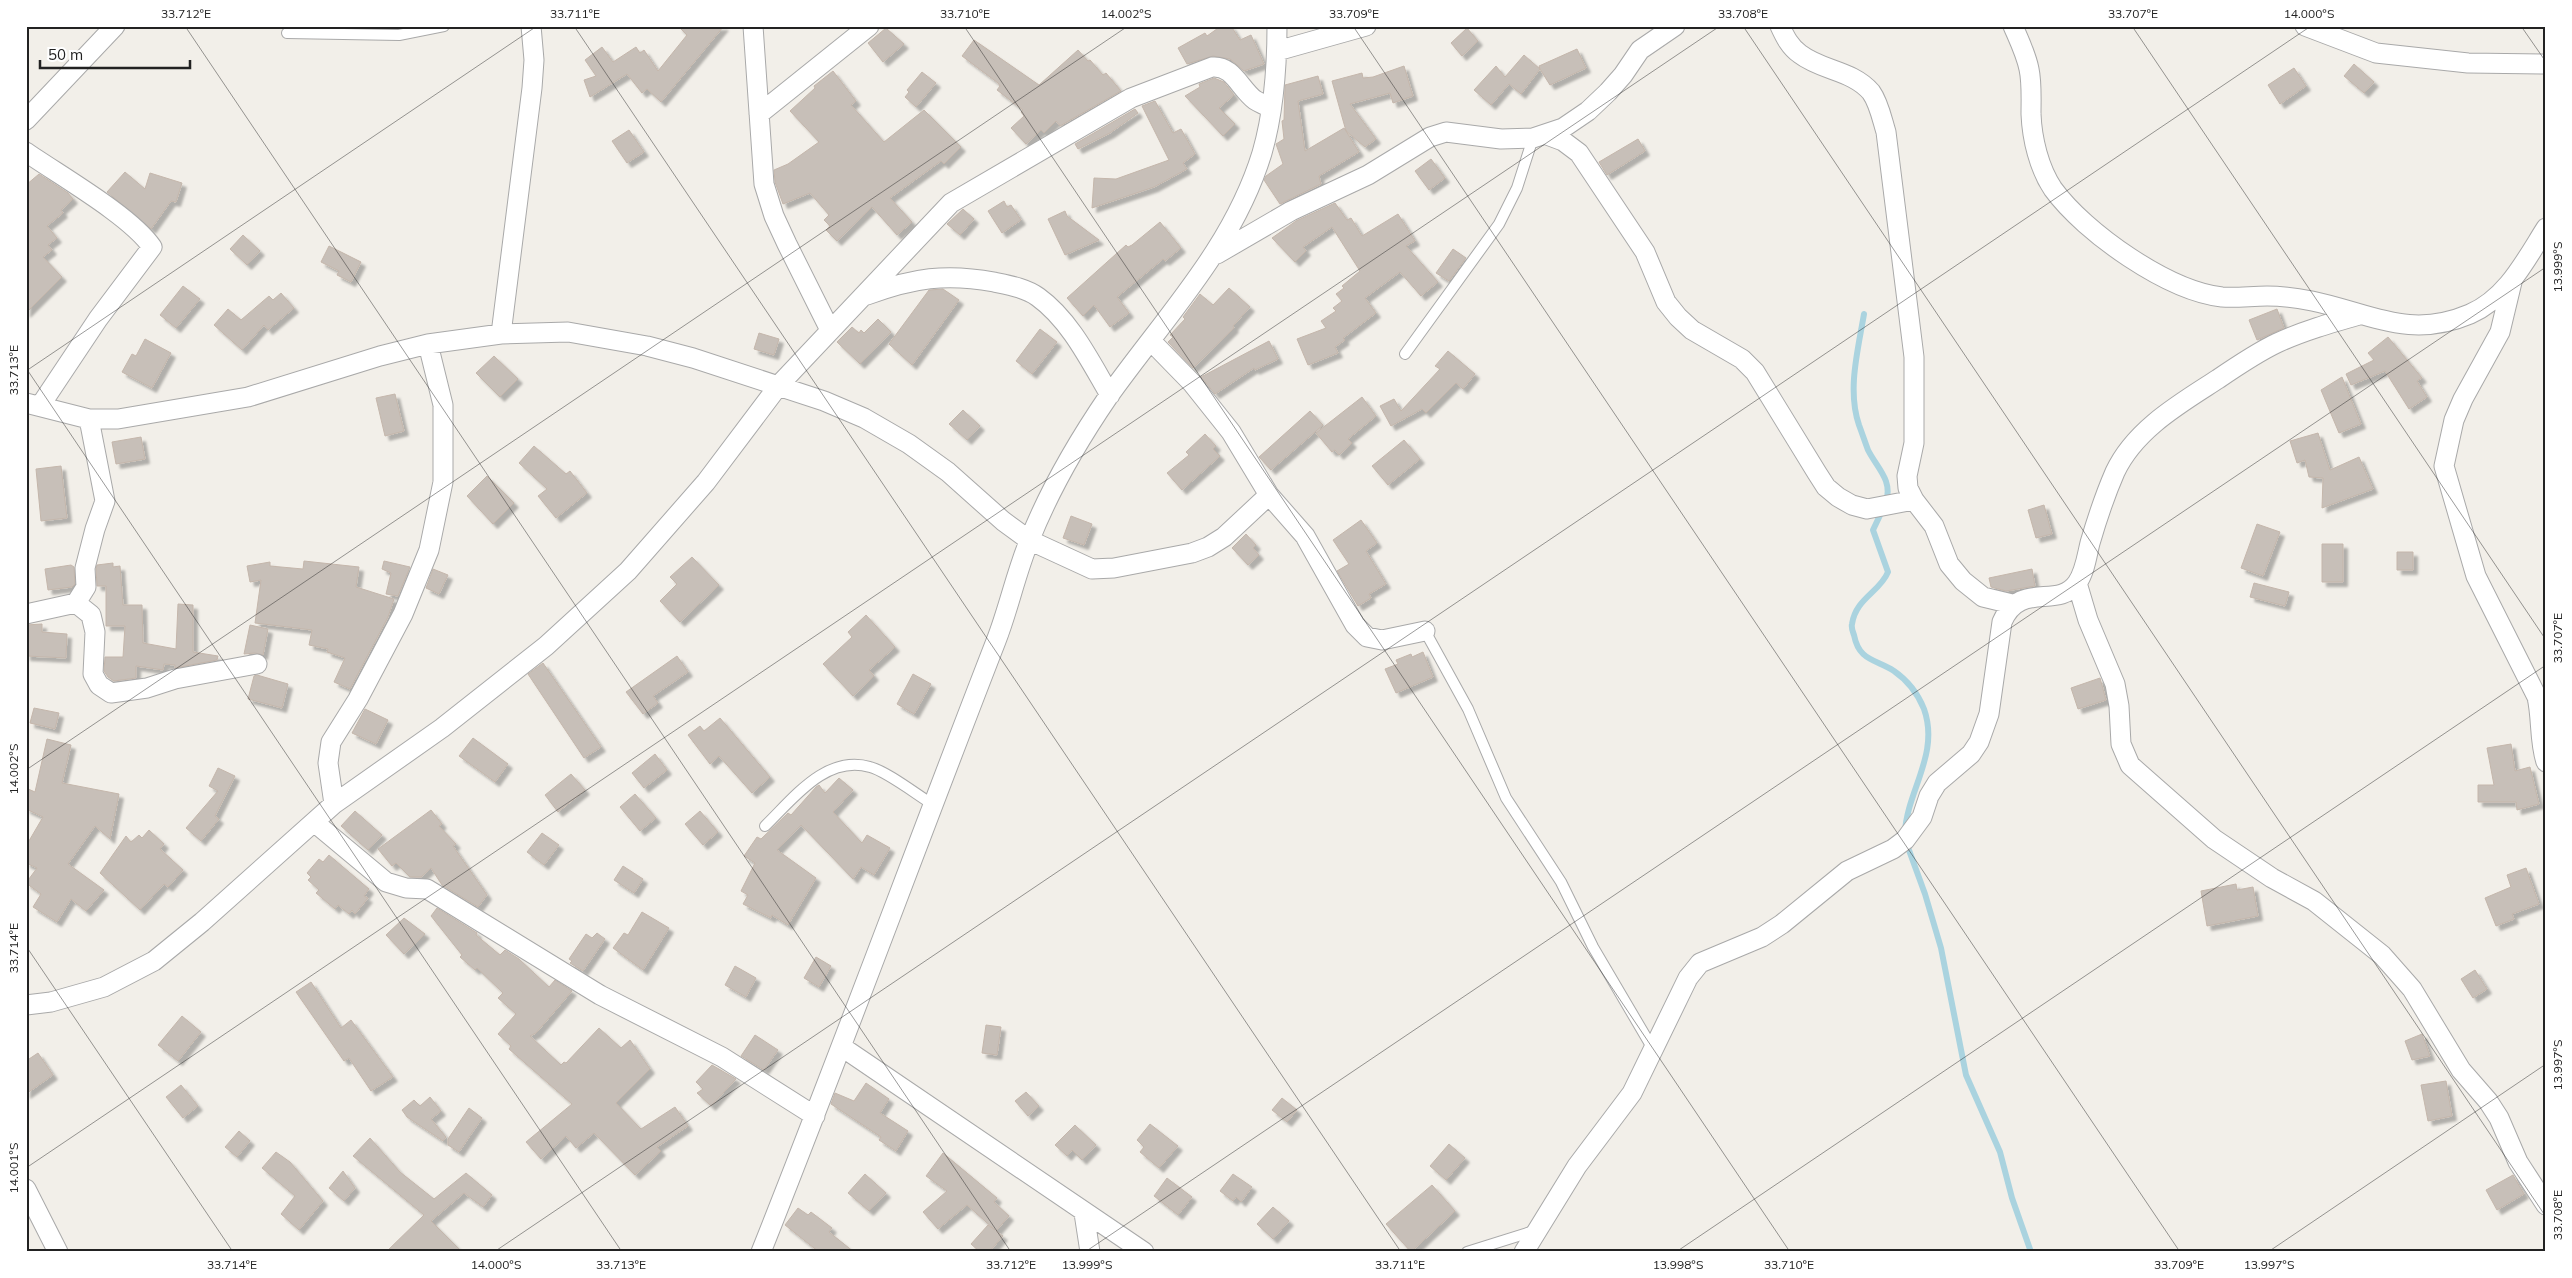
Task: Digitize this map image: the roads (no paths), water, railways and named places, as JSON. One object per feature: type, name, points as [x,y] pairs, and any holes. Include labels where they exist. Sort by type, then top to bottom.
[{"type":"street","points":[[26,120],[115,26]]},
{"type":"street","points":[[501,334],[532,88],[534,60],[531,26]]},
{"type":"street","points":[[752,26],[764,184],[774,216],[830,330]]},
{"type":"street","points":[[759,114],[869,26]]},
{"type":"street","points":[[761,1252],[842,1047],[932,804],[1006,617],[1029,540],[1067,463],[1110,395],[1152,342],[1214,256],[1234,221],[1261,156],[1270,108],[1277,51],[1277,26]]},
{"type":"street","points":[[1277,51],[1366,26]]},
{"type":"street","points":[[1540,137],[1588,112],[1623,75],[1640,50],[1675,26]]},
{"type":"street","points":[[1780,26],[1787,41],[1800,55],[1852,76],[1871,93],[1880,111],[1887,141],[1914,357],[1914,442],[1907,476],[1908,488],[1914,500],[1934,526],[1948,564],[1963,581],[1983,597],[2012,604]]},
{"type":"street","points":[[2013,26],[2030,70],[2031,117],[2040,162],[2053,188],[2083,222],[2140,264],[2177,283],[2220,297],[2291,297],[2406,326],[2452,320],[2487,305],[2500,295],[2512,281],[2546,228]]},
{"type":"street","points":[[2305,26],[2376,53],[2468,63],[2546,64]]},
{"type":"street","points":[[26,1006],[50,1002],[104,986],[154,961],[334,804],[457,717],[546,646],[628,571],[706,482],[778,385],[951,203],[1132,98],[1219,66],[1227,70],[1255,100],[1270,108]]},
{"type":"street","points":[[1214,256],[1291,211],[1368,175],[1430,137],[1446,132],[1501,139],[1540,137],[1563,141],[1580,153],[1645,252],[1666,302],[1692,330],[1742,359],[1755,372],[1826,487],[1852,505],[1867,509],[1914,500]]},
{"type":"street","points":[[26,152],[116,214],[146,239],[152,247],[33,404],[89,419],[118,419],[248,397],[428,344],[501,334],[568,332],[604,337],[694,358],[824,401],[864,418],[909,444],[948,472],[1003,521],[1029,540],[1092,568],[1114,568],[1192,553],[1208,547],[1224,537],[1269,495]]},
{"type":"street","points":[[862,297],[901,282],[938,276],[974,279],[1010,286],[1028,292],[1036,296],[1055,313],[1078,342],[1110,395]]},
{"type":"street","points":[[2512,281],[2500,332],[2463,399],[2454,420],[2444,466],[2476,576],[2538,697],[2543,713],[2540,726],[2546,762]]},
{"type":"street","points":[[2359,315],[2275,344],[2163,415],[2136,442],[2116,469],[2100,508],[2077,583],[2088,620],[2115,684],[2119,706],[2121,744],[2130,765],[2214,839],[2272,878],[2314,901],[2382,955],[2412,990],[2461,1070],[2488,1101],[2499,1118],[2518,1162],[2546,1205]]},
{"type":"street","points":[[1152,342],[1214,408],[1231,432],[1269,495],[1305,536],[1355,625],[1367,637],[1382,640],[1426,631]]},
{"type":"street","points":[[334,804],[328,762],[330,742],[358,699],[403,614],[429,550],[443,482],[443,405],[428,344]]},
{"type":"street","points":[[26,614],[76,603],[86,587],[85,568],[95,529],[106,501],[89,419]]},
{"type":"street","points":[[1524,1252],[1576,1166],[1632,1093],[1688,978],[1700,963],[1762,937],[1782,924],[1847,871],[1893,849],[1905,840],[1915,828],[1937,783],[1971,754],[1979,742],[1989,714],[2002,622],[2012,604],[2023,599],[2061,594],[2077,583]]},
{"type":"street","points":[[76,603],[91,615],[93,623],[95,632],[93,674],[99,685],[111,692],[147,688],[176,678],[257,664]]},
{"type":"street","points":[[314,822],[386,882],[406,888],[427,889],[600,995],[722,1057],[815,1116]]},
{"type":"street","points":[[842,1047],[1144,1252]]},
{"type":"street","points":[[26,1189],[58,1252]]},
{"type":"street","points":[[1084,1213],[1090,1252]]},
{"type":"street","points":[[26,1229],[38,1214]]},
{"type":"lane","points":[[287,33],[399,35],[444,26]]},
{"type":"lane","points":[[1405,354],[1499,224],[1540,137]]},
{"type":"lane","points":[[1426,631],[1468,708],[1506,798],[1560,882],[1593,947],[1653,1049]]},
{"type":"lane","points":[[765,826],[809,782],[830,770],[850,764],[871,767],[932,804]]},
{"type":"lane","points":[[1466,1252],[1538,1230]]},
{"type":"waterway","points":[[1864,314],[1855,370],[1854,398],[1859,425],[1868,450],[1886,481],[1888,494],[1886,502]]},
{"type":"waterway","points":[[1882,511],[1873,530],[1888,572],[1880,585],[1858,608],[1854,615],[1852,627],[1856,644],[1864,655],[1894,671],[1908,683],[1924,709],[1928,726],[1926,757],[1911,802],[1905,832]]},
{"type":"waterway","points":[[1906,842],[1925,894],[1941,948],[1966,1075],[2000,1152],[2012,1198],[2031,1252]]}]
